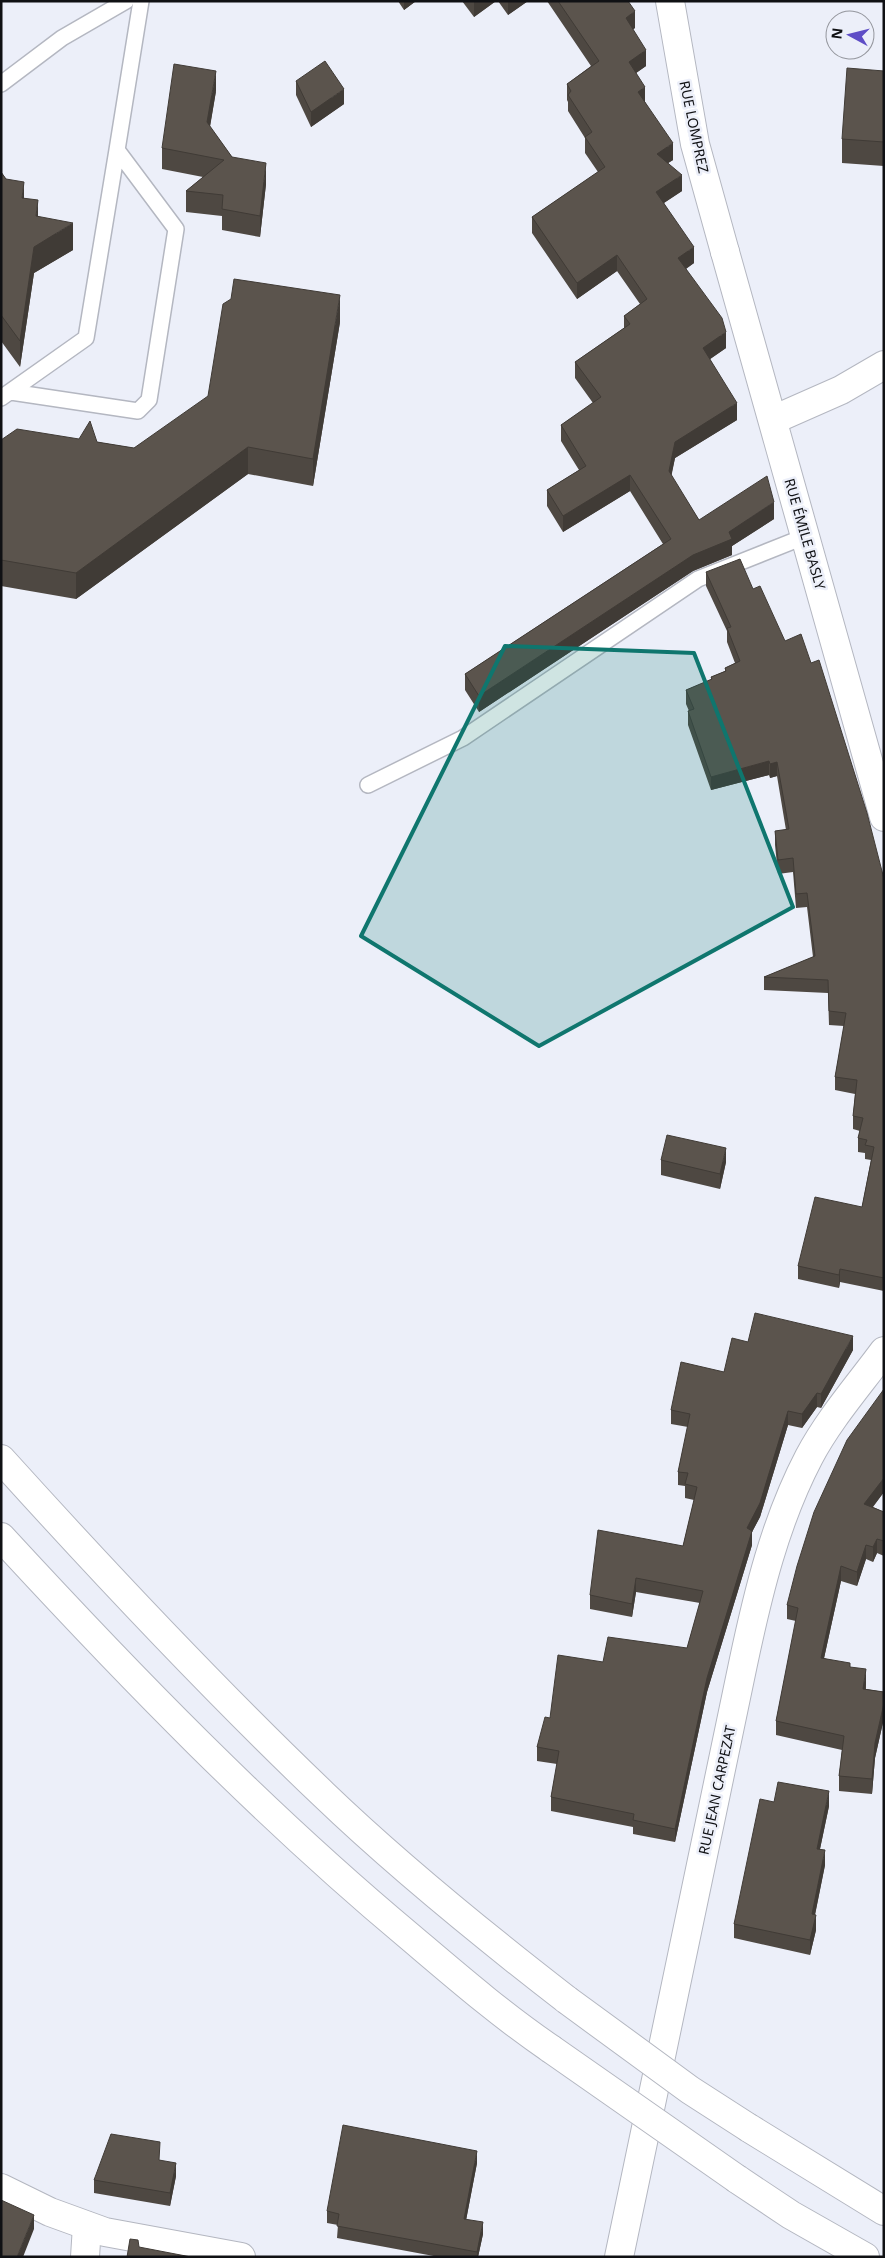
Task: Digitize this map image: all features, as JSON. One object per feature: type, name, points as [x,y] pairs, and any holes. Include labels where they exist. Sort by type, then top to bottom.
[{"type":"main road","name":"RUE LOMPREZ","points":[[670,1],[696,144],[725,252]]},
{"type":"main road","name":"RUE ÉMILE BASLY","points":[[725,252],[884,817]]},
{"type":"main road","points":[[773,420],[841,390],[884,366]]},
{"type":"main road","name":"RUE JEAN CARPEZAT","points":[[619,2257],[743,1664],[764,1573],[784,1513],[810,1456],[824,1432],[884,1351]]},
{"type":"main road","points":[[1,1459],[84,1552],[324,1796],[475,1928],[567,2000],[690,2090],[884,2210]]},
{"type":"main road","points":[[1,1537],[177,1723],[274,1817],[396,1926],[520,2028],[791,2215],[865,2257]]},
{"type":"main road","points":[[1,2188],[50,2212],[113,2234],[241,2257]]},
{"type":"main road","points":[[85,2257],[87,2226]]},
{"type":"lane","points":[[1,84],[62,38],[126,1]]},
{"type":"lane","points":[[6,395],[86,338],[141,1]]},
{"type":"lane","points":[[6,395],[138,411],[150,400],[176,229],[117,150]]},
{"type":"lane","points":[[368,785],[463,738],[698,579],[806,536]]},
{"type":"highlighted area","points":[[505,646],[694,653],[793,907],[539,1046],[361,936]]},
{"type":"building","points":[[558,1],[628,1],[635,11],[626,18],[646,50],[629,62],[645,87],[638,92],[673,143],[657,154],[682,175],[656,192],[694,247],[678,258],[722,318],[726,332],[703,348],[737,403],[675,442],[669,471],[699,520],[767,476],[774,502],[729,532],[732,539],[693,555],[479,696],[465,674],[671,539],[630,475],[563,516],[547,490],[586,466],[561,425],[601,397],[575,362],[630,324],[624,316],[647,299],[617,255],[577,283],[532,217],[605,167],[585,137],[592,132],[568,95],[571,91],[567,84],[599,61]]},
{"type":"building","points":[[325,61],[344,89],[311,112],[296,81]]},
{"type":"building","points":[[174,64],[216,71],[207,122],[232,157],[266,163],[260,216],[222,209],[223,195],[186,191],[224,160],[162,148]]},
{"type":"building","points":[[847,68],[884,71],[884,142],[842,139]]},
{"type":"building","points":[[1,172],[6,179],[24,182],[22,198],[38,200],[36,216],[73,223],[34,247],[20,341],[1,315]]},
{"type":"building","points":[[234,279],[340,295],[313,459],[248,447],[76,573],[1,560],[1,440],[17,429],[79,439],[90,421],[97,442],[134,448],[208,396],[223,304],[231,299]]},
{"type":"building","points":[[740,559],[753,589],[760,586],[785,641],[801,634],[811,663],[819,660],[867,813],[884,879],[884,1278],[840,1269],[839,1275],[798,1266],[815,1197],[862,1207],[874,1147],[865,1145],[867,1140],[858,1138],[863,1118],[853,1116],[857,1080],[835,1077],[846,1013],[829,1011],[828,980],[764,977],[815,956],[807,893],[796,894],[793,858],[778,860],[775,831],[789,829],[777,762],[770,764],[769,761],[711,777],[688,711],[694,709],[686,690],[712,679],[711,677],[726,671],[725,668],[740,661],[727,628],[731,627],[706,572]]},
{"type":"building","points":[[667,1135],[726,1148],[720,1174],[661,1160]]},
{"type":"building","points":[[755,1313],[853,1336],[821,1394],[817,1393],[802,1414],[788,1411],[760,1503],[747,1528],[752,1531],[707,1678],[675,1829],[633,1820],[634,1814],[551,1797],[559,1751],[537,1747],[545,1717],[550,1718],[558,1655],[603,1662],[608,1637],[687,1648],[703,1591],[636,1578],[632,1604],[590,1595],[598,1530],[683,1546],[697,1487],[685,1484],[688,1473],[678,1472],[690,1414],[671,1410],[681,1362],[724,1372],[732,1338],[748,1342]]},
{"type":"building","points":[[884,1389],[884,1478],[864,1504],[884,1512],[884,1541],[877,1539],[873,1547],[866,1545],[857,1572],[841,1566],[821,1658],[850,1663],[850,1667],[866,1669],[863,1689],[884,1692],[884,1703],[875,1743],[872,1779],[839,1776],[844,1736],[776,1721],[798,1608],[787,1605],[814,1512],[847,1440]]},
{"type":"building","points":[[778,1782],[829,1791],[817,1849],[825,1850],[812,1914],[816,1915],[810,1940],[734,1924],[760,1799],[774,1802]]},
{"type":"building","points":[[343,2125],[477,2151],[464,2219],[483,2222],[477,2252],[337,2226],[339,2214],[327,2211]]},
{"type":"building","points":[[111,2134],[160,2142],[159,2160],[176,2163],[170,2193],[94,2180]]},
{"type":"building","points":[[1,2200],[34,2215],[17,2257],[1,2257]]},
{"type":"building","points":[[130,2239],[138,2240],[139,2247],[191,2257],[127,2257]]}]
